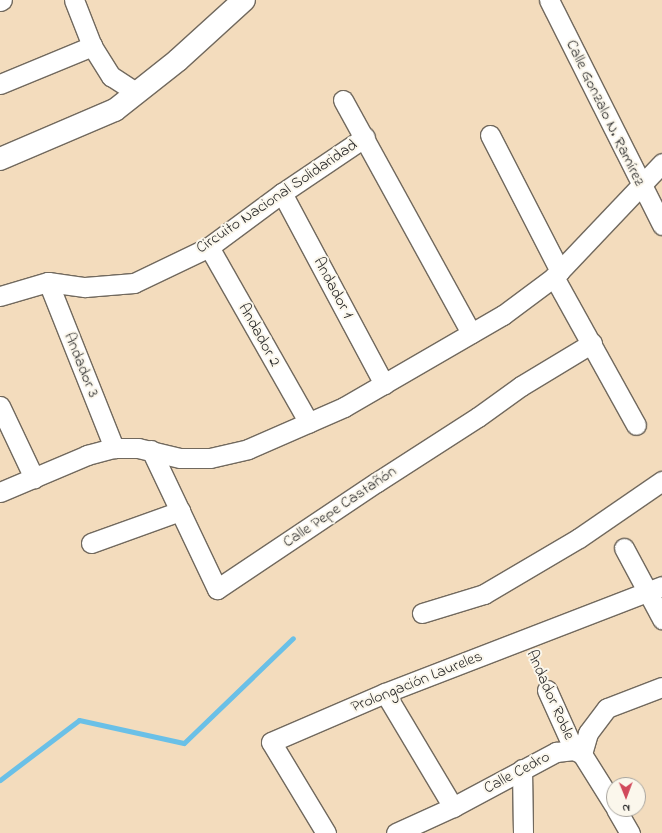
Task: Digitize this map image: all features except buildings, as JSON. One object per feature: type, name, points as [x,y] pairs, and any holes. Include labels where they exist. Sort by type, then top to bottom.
[{"type":"street","points":[[74,0],[92,46],[111,76],[137,93]]},
{"type":"street","points":[[0,159],[115,110],[137,93],[244,0]]},
{"type":"street","name":"Calle Gonzalo N. Ramírez","points":[[550,0],[640,186],[662,225]]},
{"type":"street","points":[[0,84],[92,46]]},
{"type":"street","points":[[343,100],[364,137]]},
{"type":"street","points":[[490,135],[557,274],[636,425]]},
{"type":"street","name":"Circuito Nacional Solidaridad","points":[[0,296],[48,282],[85,286],[134,283],[209,247],[282,193],[364,137],[471,333]]},
{"type":"street","points":[[0,492],[87,455],[114,448],[151,450],[180,458],[210,458],[248,450],[344,407],[503,315],[557,274],[662,162]]},
{"type":"street","name":"Andador 1","points":[[282,193],[384,384]]},
{"type":"street","name":"Andador 2","points":[[209,247],[309,423]]},
{"type":"street","name":"Andador 3","points":[[48,282],[114,448]]},
{"type":"street","name":"Calle Pepe Castañón","points":[[151,450],[217,589],[377,482],[478,418],[521,386],[592,343]]},
{"type":"street","points":[[0,406],[34,478]]},
{"type":"street","points":[[422,613],[484,594],[579,538],[662,481]]},
{"type":"street","points":[[91,543],[180,511]]},
{"type":"street","points":[[624,548],[654,589],[662,620]]},
{"type":"street","name":"Prolongación Laureles","points":[[326,833],[272,742],[385,693],[654,589]]},
{"type":"street","points":[[578,752],[588,733],[607,708],[662,686]]},
{"type":"street","name":"Andador Roble","points":[[547,690],[578,752],[606,793]]},
{"type":"street","points":[[385,693],[453,807]]},
{"type":"street","name":"Calle Cedro","points":[[396,833],[453,807],[556,752],[578,752]]},
{"type":"street","points":[[522,769],[523,833]]},
{"type":"street","points":[[621,817],[630,833]]},
{"type":"path","name":"Andador Roble","points":[[525,640],[547,690]]},
{"type":"waterway","points":[[0,780],[79,720],[184,743],[293,638]]}]
